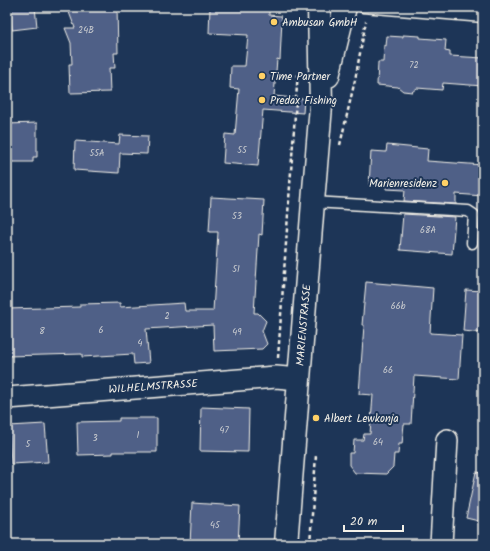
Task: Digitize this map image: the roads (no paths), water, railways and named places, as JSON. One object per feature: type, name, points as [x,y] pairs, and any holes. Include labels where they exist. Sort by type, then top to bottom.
[{"type":"street","name":"MARIENSTRASSE","points":[[286,544],[321,106],[319,7]]},
{"type":"street","name":"MARIENSTRASSE","points":[[321,106],[345,7]]},
{"type":"street","name":"WILHELMSTRASSE","points":[[7,398],[276,377],[299,378]]},
{"type":"street","points":[[442,544],[447,440]]},
{"type":"lane","points":[[364,7],[483,17]]},
{"type":"lane","points":[[313,202],[468,211],[474,215],[472,243]]},
{"type":"place","name":"Ambusan GmbH","points":[[274,22]]},
{"type":"place","name":"Time Partner","points":[[262,76]]},
{"type":"place","name":"Predax Fishing","points":[[262,100]]},
{"type":"place","name":"Marienresidenz","points":[[445,183]]},
{"type":"place","name":"Albert Lewkonja","points":[[316,418]]}]
